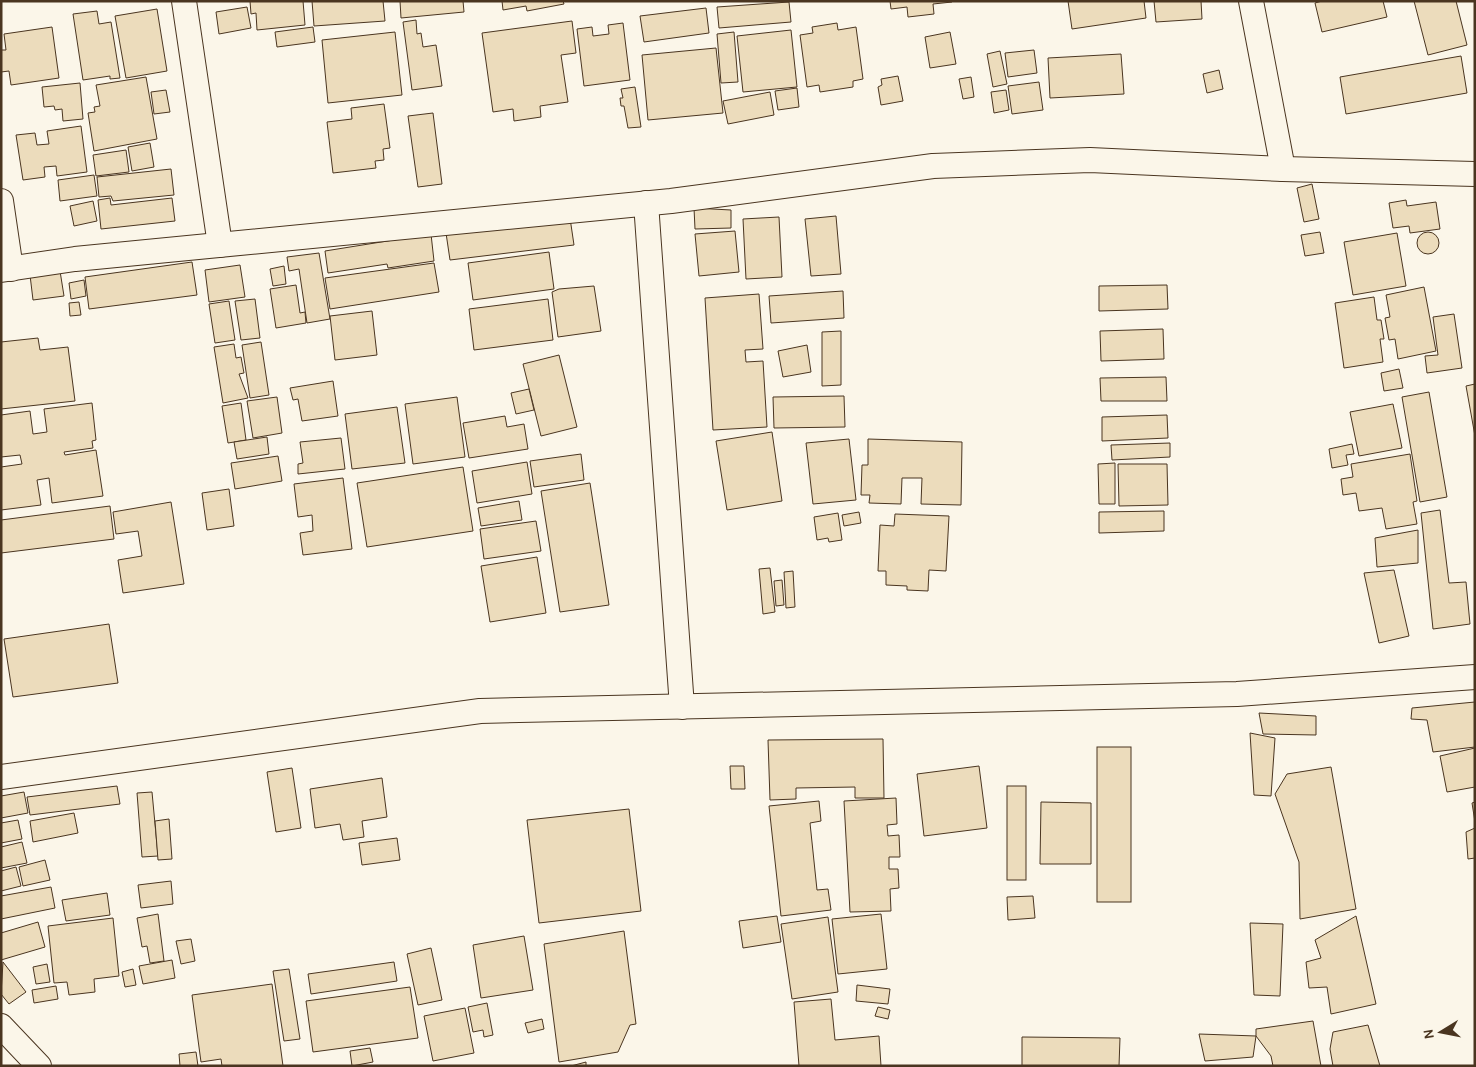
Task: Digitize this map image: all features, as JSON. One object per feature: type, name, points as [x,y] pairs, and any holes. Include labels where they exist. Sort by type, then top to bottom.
[{"type":"street","points":[[184,1],[220,245]]},
{"type":"street","points":[[1251,1],[1283,169]]},
{"type":"street","points":[[1,201],[6,270],[75,259],[646,203],[933,166],[1090,160],[1283,169],[1475,174]]},
{"type":"street","points":[[646,203],[682,707]]},
{"type":"street","points":[[1,777],[480,711],[1237,694],[1475,677]]},
{"type":"street","points":[[1,1026],[39,1066]]},
{"type":"building","points":[[250,1],[303,1],[305,25],[257,30],[256,13],[251,14]]},
{"type":"building","points":[[312,1],[383,1],[385,21],[314,26]]},
{"type":"building","points":[[400,1],[463,1],[464,12],[401,18]]},
{"type":"building","points":[[502,1],[563,1],[564,4],[527,11],[526,6],[503,10]]},
{"type":"building","points":[[890,1],[952,2],[933,4],[934,14],[908,17],[907,7],[891,9]]},
{"type":"building","points":[[1068,1],[1144,1],[1146,18],[1072,29]]},
{"type":"building","points":[[1154,1],[1201,1],[1202,19],[1156,22]]},
{"type":"building","points":[[1322,1],[1383,1],[1387,17],[1322,32],[1315,3]]},
{"type":"building","points":[[1414,1],[1456,1],[1467,45],[1428,55]]},
{"type":"building","points":[[789,2],[791,22],[719,28],[717,7]]},
{"type":"building","points":[[247,7],[251,28],[219,34],[216,12]]},
{"type":"building","points":[[706,8],[709,33],[644,42],[640,16]]},
{"type":"building","points":[[157,9],[167,71],[126,78],[115,16]]},
{"type":"building","points":[[97,11],[99,24],[111,22],[120,78],[110,79],[110,76],[83,80],[73,14]]},
{"type":"building","points":[[416,20],[417,34],[421,33],[423,47],[436,45],[442,86],[412,90],[403,22]]},
{"type":"building","points":[[572,21],[576,53],[561,55],[568,102],[540,106],[541,117],[514,121],[513,109],[493,112],[482,33]]},
{"type":"building","points":[[623,23],[630,80],[584,86],[577,29],[592,27],[593,36],[609,34],[608,25]]},
{"type":"building","points":[[837,23],[838,30],[856,27],[863,79],[853,81],[853,87],[820,92],[819,85],[807,87],[800,35],[813,33],[812,27]]},
{"type":"building","points":[[52,27],[59,78],[11,85],[9,71],[1,72],[1,50],[6,50],[4,34]]},
{"type":"building","points":[[313,27],[315,42],[277,47],[275,32]]},
{"type":"building","points":[[791,30],[797,87],[743,92],[737,36]]},
{"type":"building","points":[[395,32],[402,95],[328,103],[322,40]]},
{"type":"building","points":[[734,32],[738,82],[721,83],[717,34]]},
{"type":"building","points":[[950,32],[956,64],[930,68],[925,37]]},
{"type":"building","points":[[716,48],[723,113],[648,120],[642,55]]},
{"type":"building","points":[[1034,50],[1037,73],[1008,77],[1005,53]]},
{"type":"building","points":[[1000,51],[1007,84],[993,87],[987,54]]},
{"type":"building","points":[[1121,54],[1124,94],[1050,98],[1048,58]]},
{"type":"building","points":[[1461,56],[1467,93],[1346,114],[1340,77]]},
{"type":"building","points":[[1219,70],[1223,89],[1207,93],[1203,74]]},
{"type":"building","points":[[898,76],[903,101],[881,105],[878,87],[882,85],[881,79]]},
{"type":"building","points":[[146,77],[157,139],[94,151],[88,113],[95,112],[94,107],[100,106],[96,85]]},
{"type":"building","points":[[971,77],[974,97],[963,99],[959,79]]},
{"type":"building","points":[[1039,82],[1043,110],[1012,114],[1008,86]]},
{"type":"building","points":[[80,83],[83,119],[63,121],[62,109],[55,110],[54,106],[44,107],[42,87]]},
{"type":"building","points":[[635,87],[641,127],[628,128],[624,106],[621,106],[620,98],[623,98],[621,89]]},
{"type":"building","points":[[797,88],[799,107],[778,110],[775,91]]},
{"type":"building","points":[[166,90],[170,112],[154,114],[151,92]]},
{"type":"building","points":[[1006,90],[1009,110],[994,113],[991,92]]},
{"type":"building","points":[[770,92],[774,115],[728,124],[723,101]]},
{"type":"building","points":[[384,104],[390,148],[383,149],[384,160],[375,161],[376,168],[333,173],[327,122],[352,119],[351,108]]},
{"type":"building","points":[[433,113],[442,184],[418,187],[408,116]]},
{"type":"building","points":[[81,126],[87,172],[57,176],[56,166],[44,167],[45,177],[23,180],[16,135],[35,133],[37,145],[49,144],[47,131]]},
{"type":"building","points":[[150,143],[154,167],[132,171],[128,147]]},
{"type":"building","points":[[126,150],[129,172],[96,176],[93,155]]},
{"type":"building","points":[[171,169],[174,195],[113,201],[111,196],[99,197],[97,177]]},
{"type":"building","points":[[94,175],[97,196],[60,201],[58,180]]},
{"type":"building","points":[[1312,184],[1319,219],[1304,222],[1297,188]]},
{"type":"building","points":[[110,198],[111,205],[172,198],[175,221],[101,229],[98,200]]},
{"type":"building","points":[[1406,200],[1407,206],[1436,202],[1440,229],[1410,233],[1409,226],[1393,228],[1389,203]]},
{"type":"building","points":[[93,201],[97,221],[74,226],[70,206]]},
{"type":"building","points":[[694,208],[731,210],[731,228],[695,229]]},
{"type":"building","points":[[836,216],[841,274],[811,276],[805,219]]},
{"type":"building","points":[[779,217],[782,277],[746,279],[743,219]]},
{"type":"building","points":[[570,218],[574,245],[450,260],[446,233]]},
{"type":"building","points":[[735,231],[739,272],[699,276],[695,234]]},
{"type":"building","points":[[1320,232],[1324,253],[1305,256],[1301,235]]},
{"type":"building","points":[[1428,232],[1436,235],[1439,243],[1436,251],[1428,254],[1420,251],[1417,243],[1420,235]]},
{"type":"building","points":[[1397,233],[1406,286],[1353,295],[1344,242]]},
{"type":"building","points":[[431,234],[434,261],[388,268],[387,264],[328,273],[325,251]]},
{"type":"building","points":[[549,252],[554,289],[473,300],[468,263]]},
{"type":"building","points":[[319,253],[330,319],[307,323],[299,269],[289,271],[287,257]]},
{"type":"building","points":[[192,262],[197,295],[89,309],[85,277]]},
{"type":"building","points":[[434,263],[439,292],[330,309],[325,278]]},
{"type":"building","points":[[240,265],[245,297],[209,302],[205,270]]},
{"type":"building","points":[[284,266],[286,284],[273,286],[270,269]]},
{"type":"building","points":[[60,271],[64,296],[33,300],[30,275]]},
{"type":"building","points":[[84,280],[86,296],[71,299],[69,283]]},
{"type":"building","points":[[296,285],[300,313],[305,312],[306,323],[276,328],[270,289]]},
{"type":"building","points":[[1167,285],[1168,309],[1099,311],[1099,286]]},
{"type":"building","points":[[594,286],[601,331],[558,337],[552,292],[559,289]]},
{"type":"building","points":[[1424,287],[1436,351],[1398,359],[1395,339],[1389,340],[1385,318],[1390,317],[1386,295]]},
{"type":"building","points":[[843,291],[844,318],[771,323],[769,296]]},
{"type":"building","points":[[759,294],[763,349],[745,350],[746,362],[763,361],[767,427],[713,430],[705,298]]},
{"type":"building","points":[[1374,297],[1377,320],[1381,320],[1384,339],[1380,339],[1383,362],[1344,368],[1335,303]]},
{"type":"building","points":[[255,299],[260,338],[241,340],[235,301]]},
{"type":"building","points":[[548,299],[553,340],[474,350],[469,309]]},
{"type":"building","points":[[229,301],[235,340],[215,343],[209,304]]},
{"type":"building","points":[[79,302],[81,315],[70,316],[69,303]]},
{"type":"building","points":[[372,311],[377,355],[335,360],[330,316]]},
{"type":"building","points":[[1454,314],[1462,368],[1427,373],[1425,356],[1438,355],[1433,317]]},
{"type":"building","points":[[1163,329],[1164,359],[1101,361],[1100,331]]},
{"type":"building","points":[[841,331],[841,385],[822,386],[822,332]]},
{"type":"building","points":[[38,338],[40,350],[68,347],[75,401],[1,409],[1,342]]},
{"type":"building","points":[[261,342],[269,395],[250,398],[242,345]]},
{"type":"building","points":[[234,344],[236,358],[241,357],[244,373],[239,374],[248,398],[223,403],[214,347]]},
{"type":"building","points":[[807,345],[811,372],[783,377],[778,351]]},
{"type":"building","points":[[559,355],[577,427],[541,436],[523,364]]},
{"type":"building","points":[[1399,369],[1403,388],[1384,391],[1381,373]]},
{"type":"building","points":[[1166,377],[1167,401],[1101,401],[1100,378]]},
{"type":"building","points":[[333,381],[338,416],[302,421],[298,399],[293,400],[290,388]]},
{"type":"building","points":[[1475,384],[1475,436],[1466,386]]},
{"type":"building","points":[[529,389],[534,410],[516,414],[511,393]]},
{"type":"building","points":[[1429,392],[1447,497],[1420,502],[1402,397]]},
{"type":"building","points":[[844,396],[845,427],[774,428],[773,397]]},
{"type":"building","points":[[277,397],[282,433],[253,438],[247,401]]},
{"type":"building","points":[[457,397],[465,457],[413,464],[405,404]]},
{"type":"building","points":[[92,403],[96,440],[92,441],[93,448],[64,452],[65,455],[96,450],[103,496],[52,503],[49,478],[37,480],[41,505],[1,510],[1,467],[22,464],[20,455],[1,457],[1,415],[30,411],[33,434],[47,432],[44,409]]},
{"type":"building","points":[[241,403],[246,440],[228,443],[222,406]]},
{"type":"building","points":[[1393,404],[1402,448],[1359,456],[1350,412]]},
{"type":"building","points":[[397,407],[405,463],[352,469],[345,414]]},
{"type":"building","points":[[1167,415],[1168,438],[1102,441],[1102,417]]},
{"type":"building","points":[[505,416],[507,427],[524,424],[528,449],[469,458],[463,423]]},
{"type":"building","points":[[772,432],[782,501],[727,510],[716,441]]},
{"type":"building","points":[[267,437],[269,454],[237,459],[234,442]]},
{"type":"building","points":[[341,438],[345,469],[298,474],[298,464],[303,463],[300,442]]},
{"type":"building","points":[[849,439],[856,500],[813,504],[806,443]]},
{"type":"building","points":[[868,439],[962,442],[961,505],[921,504],[922,478],[902,478],[901,504],[869,503],[870,495],[861,495],[862,465],[868,465]]},
{"type":"building","points":[[1170,443],[1170,457],[1112,460],[1111,445]]},
{"type":"building","points":[[1352,444],[1354,454],[1346,455],[1348,465],[1332,468],[1329,449]]},
{"type":"building","points":[[581,454],[584,480],[534,487],[530,461]]},
{"type":"building","points":[[1410,454],[1417,501],[1413,502],[1417,524],[1386,529],[1382,508],[1359,511],[1356,493],[1343,495],[1341,479],[1353,477],[1351,464]]},
{"type":"building","points":[[278,456],[282,481],[235,489],[231,463]]},
{"type":"building","points":[[527,462],[532,494],[477,503],[472,471]]},
{"type":"building","points":[[1115,463],[1115,504],[1099,504],[1098,464]]},
{"type":"building","points":[[1118,464],[1167,464],[1168,505],[1119,506]]},
{"type":"building","points":[[463,467],[473,531],[367,547],[357,483]]},
{"type":"building","points":[[343,478],[352,549],[303,555],[300,533],[313,531],[312,515],[298,517],[294,484]]},
{"type":"building","points":[[590,483],[609,605],[560,612],[541,491]]},
{"type":"building","points":[[229,489],[234,526],[207,530],[202,493]]},
{"type":"building","points":[[519,501],[522,520],[481,526],[478,508]]},
{"type":"building","points":[[171,502],[184,584],[123,593],[118,560],[142,556],[138,531],[116,534],[113,512]]},
{"type":"building","points":[[110,506],[114,539],[1,553],[1,520]]},
{"type":"building","points":[[1440,510],[1449,583],[1466,582],[1470,624],[1433,629],[1421,513]]},
{"type":"building","points":[[1164,511],[1164,531],[1099,533],[1099,512]]},
{"type":"building","points":[[859,512],[861,523],[844,526],[842,515]]},
{"type":"building","points":[[838,513],[842,540],[829,542],[828,538],[817,540],[814,517]]},
{"type":"building","points":[[895,514],[949,516],[946,571],[929,570],[928,591],[907,590],[907,586],[886,585],[886,571],[878,571],[880,525],[894,526]]},
{"type":"building","points":[[536,521],[541,551],[484,559],[480,529]]},
{"type":"building","points":[[1418,530],[1418,563],[1377,567],[1375,538]]},
{"type":"building","points":[[537,557],[546,613],[490,622],[481,566]]},
{"type":"building","points":[[770,568],[775,612],[763,614],[759,569]]},
{"type":"building","points":[[1394,570],[1409,636],[1379,643],[1364,573]]},
{"type":"building","points":[[793,571],[795,607],[786,608],[784,572]]},
{"type":"building","points":[[782,580],[784,605],[776,606],[774,581]]},
{"type":"building","points":[[109,624],[118,683],[13,697],[4,639]]},
{"type":"building","points":[[1475,702],[1475,747],[1433,752],[1427,720],[1411,719],[1412,708]]},
{"type":"building","points":[[1259,713],[1316,716],[1316,735],[1263,734]]},
{"type":"building","points":[[1250,733],[1275,738],[1271,796],[1254,795]]},
{"type":"building","points":[[883,739],[884,798],[855,798],[855,787],[796,788],[796,799],[770,800],[768,740]]},
{"type":"building","points":[[1097,747],[1131,747],[1131,902],[1097,902]]},
{"type":"building","points":[[1475,748],[1475,787],[1447,792],[1440,756]]},
{"type":"building","points":[[730,766],[744,766],[745,789],[731,789]]},
{"type":"building","points":[[979,766],[987,828],[924,836],[917,774]]},
{"type":"building","points":[[1331,767],[1356,909],[1300,919],[1299,862],[1275,794],[1287,774]]},
{"type":"building","points":[[292,768],[301,828],[276,832],[267,772]]},
{"type":"building","points":[[382,778],[387,817],[362,821],[364,837],[343,840],[340,824],[315,828],[310,789]]},
{"type":"building","points":[[117,786],[120,804],[30,815],[27,797]]},
{"type":"building","points":[[1007,786],[1026,786],[1026,880],[1007,880]]},
{"type":"building","points":[[24,792],[28,813],[1,818],[1,796]]},
{"type":"building","points":[[152,792],[158,856],[142,857],[137,793]]},
{"type":"building","points":[[896,798],[897,824],[887,825],[888,836],[899,835],[900,857],[889,857],[889,869],[898,869],[899,888],[890,889],[891,911],[850,912],[844,801]]},
{"type":"building","points":[[819,801],[821,821],[810,823],[817,890],[828,889],[831,910],[781,916],[769,806]]},
{"type":"building","points":[[1041,802],[1091,803],[1091,864],[1040,864]]},
{"type":"building","points":[[1475,802],[1475,822],[1472,803]]},
{"type":"building","points":[[629,809],[641,911],[539,923],[527,820]]},
{"type":"building","points":[[74,813],[78,833],[33,842],[30,821]]},
{"type":"building","points":[[169,819],[172,859],[158,860],[155,821]]},
{"type":"building","points":[[18,820],[22,839],[1,843],[1,823]]},
{"type":"building","points":[[1475,828],[1475,858],[1468,859],[1466,832]]},
{"type":"building","points":[[397,838],[400,860],[362,865],[359,843]]},
{"type":"building","points":[[22,842],[27,863],[1,868],[1,847]]},
{"type":"building","points":[[45,860],[50,880],[23,886],[19,867]]},
{"type":"building","points":[[16,867],[21,886],[1,891],[1,871]]},
{"type":"building","points":[[171,881],[173,904],[141,908],[138,885]]},
{"type":"building","points":[[51,887],[55,908],[1,919],[1,896]]},
{"type":"building","points":[[107,893],[110,915],[66,921],[62,900]]},
{"type":"building","points":[[1033,896],[1035,918],[1008,920],[1007,897]]},
{"type":"building","points":[[158,914],[164,961],[150,963],[147,946],[142,947],[137,918]]},
{"type":"building","points":[[881,914],[887,969],[838,974],[832,919]]},
{"type":"building","points":[[777,916],[781,942],[743,948],[739,921]]},
{"type":"building","points":[[1356,916],[1376,1004],[1331,1014],[1327,987],[1309,988],[1306,962],[1321,958],[1315,940]]},
{"type":"building","points":[[828,917],[838,992],[792,999],[781,924]]},
{"type":"building","points":[[113,918],[119,976],[94,979],[95,992],[69,995],[67,982],[54,983],[48,926]]},
{"type":"building","points":[[38,922],[45,947],[1,960],[1,933]]},
{"type":"building","points":[[1250,923],[1283,924],[1280,996],[1254,995]]},
{"type":"building","points":[[624,931],[636,1024],[630,1025],[618,1052],[559,1062],[544,944]]},
{"type":"building","points":[[524,936],[533,990],[481,998],[473,945]]},
{"type":"building","points":[[191,939],[195,961],[181,964],[176,941]]},
{"type":"building","points":[[431,948],[442,1000],[418,1005],[407,954]]},
{"type":"building","points":[[172,960],[175,978],[143,984],[139,966]]},
{"type":"building","points":[[3,962],[26,992],[9,1004],[1,994]]},
{"type":"building","points":[[394,962],[397,981],[311,994],[308,974]]},
{"type":"building","points":[[47,964],[50,982],[36,984],[33,967]]},
{"type":"building","points":[[133,969],[136,985],[125,987],[122,972]]},
{"type":"building","points":[[289,969],[300,1039],[284,1041],[273,971]]},
{"type":"building","points":[[272,984],[283,1066],[222,1066],[221,1059],[201,1062],[192,995]]},
{"type":"building","points":[[857,985],[890,989],[888,1004],[856,1001]]},
{"type":"building","points":[[56,986],[58,999],[34,1003],[32,990]]},
{"type":"building","points":[[410,987],[418,1038],[313,1052],[306,1001]]},
{"type":"building","points":[[831,999],[835,1040],[879,1036],[881,1066],[799,1066],[794,1002]]},
{"type":"building","points":[[487,1003],[493,1035],[484,1037],[483,1030],[473,1032],[468,1007]]},
{"type":"building","points":[[878,1007],[890,1010],[888,1019],[875,1016]]},
{"type":"building","points":[[465,1008],[474,1053],[433,1061],[424,1016]]},
{"type":"building","points":[[542,1019],[544,1029],[528,1033],[525,1023]]},
{"type":"building","points":[[1313,1021],[1321,1066],[1273,1066],[1271,1056],[1256,1036],[1256,1029]]},
{"type":"building","points":[[1368,1025],[1380,1066],[1333,1066],[1330,1049],[1333,1032]]},
{"type":"building","points":[[1199,1034],[1256,1036],[1253,1057],[1205,1061]]},
{"type":"building","points":[[1022,1037],[1120,1038],[1119,1066],[1022,1066]]},
{"type":"building","points":[[370,1048],[373,1062],[352,1066],[350,1051]]},
{"type":"building","points":[[196,1052],[198,1066],[180,1066],[179,1054]]},
{"type":"building","points":[[586,1062],[586,1066],[571,1066]]}]
